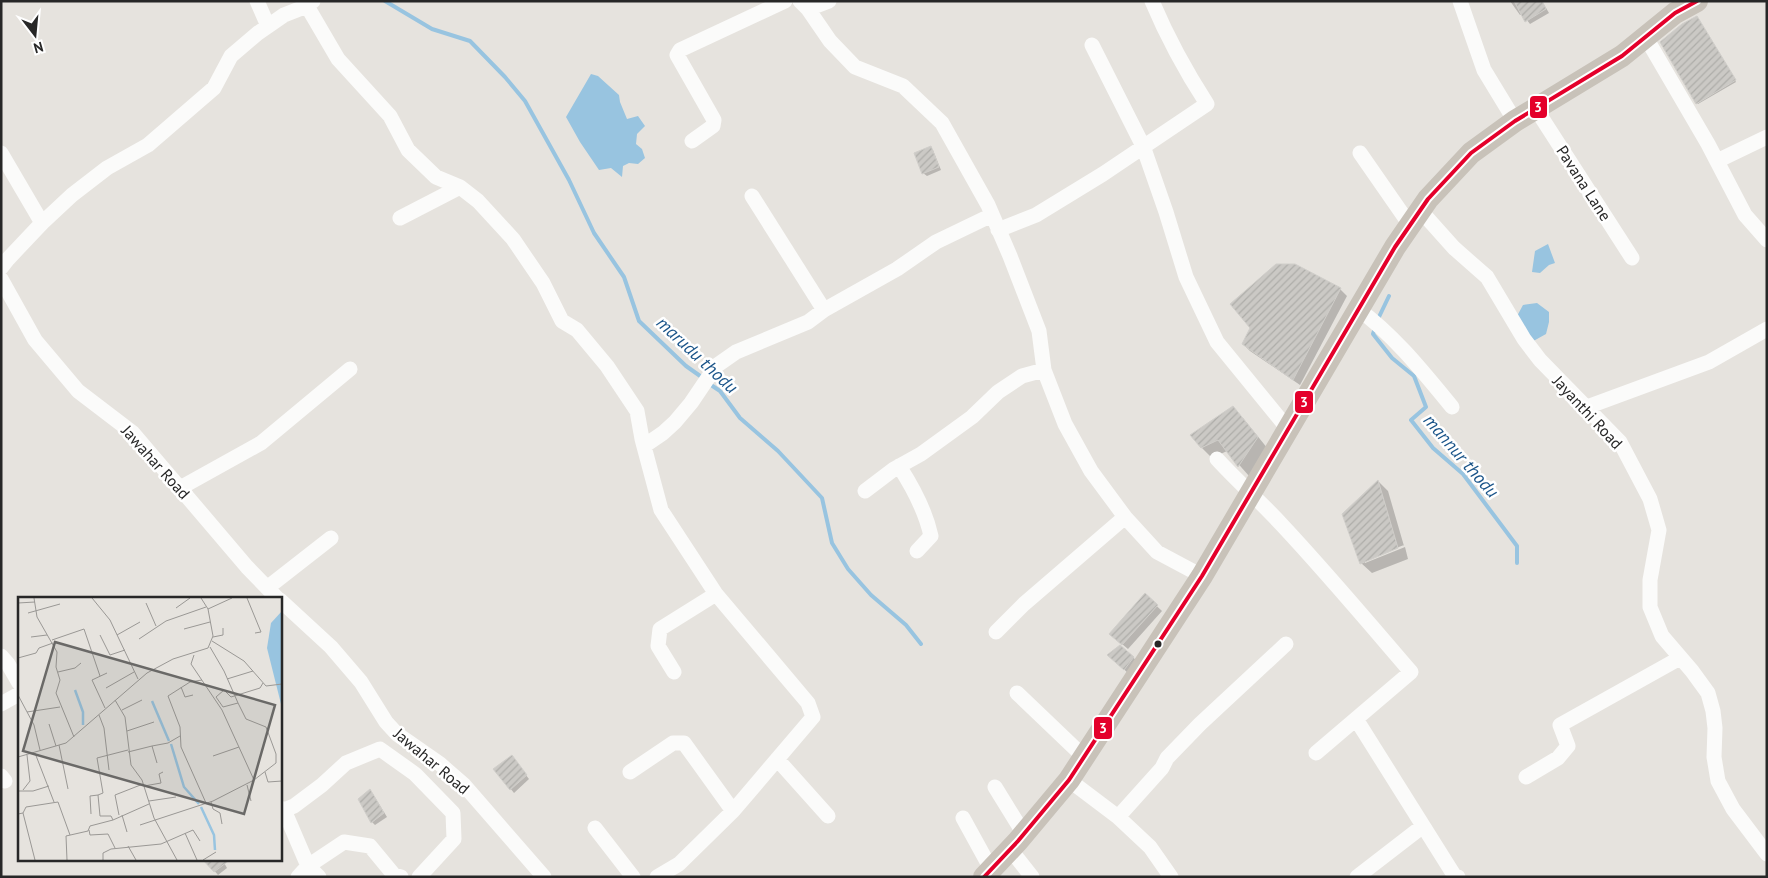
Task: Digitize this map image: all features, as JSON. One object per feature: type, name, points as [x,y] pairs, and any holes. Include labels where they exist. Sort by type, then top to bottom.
[{"type":"highway","points":[[987,873],[1017,842],[1069,780],[1202,576],[1288,429],[1363,313],[1394,246],[1428,199],[1471,153],[1515,121],[1622,56],[1645,36],[1670,7],[1697,1]]},
{"type":"street","points":[[257,1],[268,26]]},
{"type":"street","points":[[692,141],[713,126],[714,120],[676,55],[680,50],[785,1]]},
{"type":"street","points":[[829,1],[804,5],[830,41],[855,67],[903,86],[942,123],[992,215],[1010,256],[1039,332],[1044,370],[1065,424],[1091,471],[1125,517],[1157,552],[1202,576]]},
{"type":"street","points":[[998,230],[1036,215],[1103,174],[1207,104],[1182,66],[1165,33],[1152,1]]},
{"type":"street","points":[[1460,1],[1484,70],[1515,121]]},
{"type":"street","points":[[1,268],[42,222],[72,195],[107,168],[148,145],[214,88],[231,56],[268,26],[310,4],[338,59],[390,116],[408,150],[436,177],[460,187],[478,200],[513,239],[543,283],[562,321],[577,330],[607,366],[637,411],[661,510],[716,594],[808,703],[814,717],[776,759],[734,811],[679,864],[657,877]]},
{"type":"street","points":[[1645,36],[1746,215],[1767,240]]},
{"type":"street","points":[[1092,45],[1143,146],[1186,277],[1217,342],[1288,429]]},
{"type":"street","name":"Pavana Lane","points":[[1536,109],[1632,258]]},
{"type":"street","points":[[1717,161],[1767,137]]},
{"type":"street","name":"Jayanthi Road","points":[[1360,153],[1415,218],[1454,248],[1487,277],[1524,339],[1540,360],[1620,442],[1650,499],[1659,530],[1650,580],[1650,607],[1662,636],[1708,693],[1714,720],[1715,771],[1722,790],[1733,810],[1767,854]]},
{"type":"street","points":[[1,154],[42,222]]},
{"type":"street","points":[[400,218],[460,187]]},
{"type":"street","points":[[752,196],[824,310]]},
{"type":"street","points":[[644,446],[675,422],[691,403],[716,366],[736,352],[808,322],[824,310],[897,269],[936,242],[992,215]]},
{"type":"street","name":"Jawahar Road","points":[[1,279],[35,340],[78,391],[133,433],[247,567],[275,596]]},
{"type":"street","points":[[1363,313],[1411,359],[1452,407]]},
{"type":"street","points":[[1587,407],[1709,362],[1767,329]]},
{"type":"street","points":[[180,488],[261,444],[350,368]]},
{"type":"street","points":[[865,491],[899,466],[943,439],[972,417],[998,392],[1022,376],[1044,370]]},
{"type":"street","points":[[1218,459],[1241,485],[1251,492],[1340,590],[1411,672],[1316,753]]},
{"type":"street","points":[[899,466],[928,524],[931,536],[917,551]]},
{"type":"street","points":[[996,632],[1024,604],[1125,517]]},
{"type":"street","points":[[275,596],[331,538]]},
{"type":"street","points":[[674,672],[658,646],[660,629],[716,594]]},
{"type":"street","name":"Jawahar Road","points":[[281,601],[331,647],[361,682],[386,722],[397,734],[440,764],[464,785],[544,877]]},
{"type":"street","points":[[1118,818],[1162,768],[1167,758],[1200,724],[1286,644]]},
{"type":"street","points":[[1,656],[18,681]]},
{"type":"street","points":[[1526,777],[1558,758],[1568,746],[1560,725],[1680,658]]},
{"type":"street","points":[[1017,693],[1084,757]]},
{"type":"street","points":[[1,704],[18,695]]},
{"type":"street","points":[[1356,719],[1454,875],[1458,877]]},
{"type":"street","points":[[630,772],[673,742],[684,743],[734,811]]},
{"type":"street","points":[[401,877],[394,875],[370,846],[344,842],[308,873],[282,809],[294,806],[346,764],[380,749],[415,774],[453,813],[454,839],[419,877]]},
{"type":"street","points":[[776,759],[828,816]]},
{"type":"street","points":[[1069,780],[1118,818],[1150,847],[1171,877]]},
{"type":"street","points":[[996,787],[1032,877]]},
{"type":"street","points":[[963,818],[987,873]]},
{"type":"street","points":[[1357,877],[1423,826]]},
{"type":"street","points":[[595,828],[633,877]]},
{"type":"water","points":[[591,74],[598,76],[619,95],[627,119],[638,116],[645,126],[637,134],[636,144],[642,149],[645,158],[638,164],[629,163],[623,166],[622,177],[611,168],[599,170],[566,117]]},
{"type":"water","points":[[1548,244],[1555,263],[1549,265],[1540,273],[1532,272],[1535,251]]},
{"type":"water","points":[[1537,303],[1549,312],[1549,322],[1546,334],[1528,344],[1516,318],[1523,305]]},
{"type":"building","points":[[1514,1],[1542,1],[1546,9],[1525,22]]},
{"type":"building","points":[[1697,16],[1736,80],[1696,104],[1660,42],[1682,24]]},
{"type":"building","points":[[931,146],[939,167],[922,174],[914,153]]},
{"type":"building","points":[[1276,264],[1295,264],[1341,288],[1293,380],[1242,344],[1250,328],[1230,304]]},
{"type":"building","points":[[1233,406],[1258,437],[1238,467],[1218,440],[1201,448],[1190,435]]},
{"type":"building","points":[[1378,480],[1398,548],[1360,564],[1342,514]]},
{"type":"building","points":[[1145,593],[1158,605],[1122,645],[1109,634]]},
{"type":"building","points":[[1120,645],[1134,657],[1124,670],[1107,655]]},
{"type":"building","points":[[512,755],[527,775],[510,790],[493,769]]},
{"type":"building","points":[[370,789],[384,813],[371,823],[358,799]]},
{"type":"building","points":[[203,860],[230,860],[214,872]]},
{"type":"waterway","name":"marudu thodu","points":[[385,1],[432,29],[470,41],[505,77],[525,101],[569,180],[594,233],[624,277],[639,321],[686,366],[703,378]]},
{"type":"waterway","name":"mannur thodu","points":[[1378,319],[1389,296]]},
{"type":"waterway","name":"mannur thodu","points":[[1375,328],[1373,334],[1392,358],[1414,376],[1426,407],[1411,420],[1433,448],[1463,474],[1517,546],[1517,563]]},
{"type":"waterway","name":"marudu thodu","points":[[708,383],[720,391],[740,418],[778,451],[822,498],[832,543],[848,569],[871,595],[906,625],[921,644]]},
{"type":"transit line","name":"3","points":[[984,877],[1018,841],[1069,780],[1202,576],[1395,247],[1428,199],[1471,153],[1515,121],[1622,56],[1675,13],[1697,1]]}]
